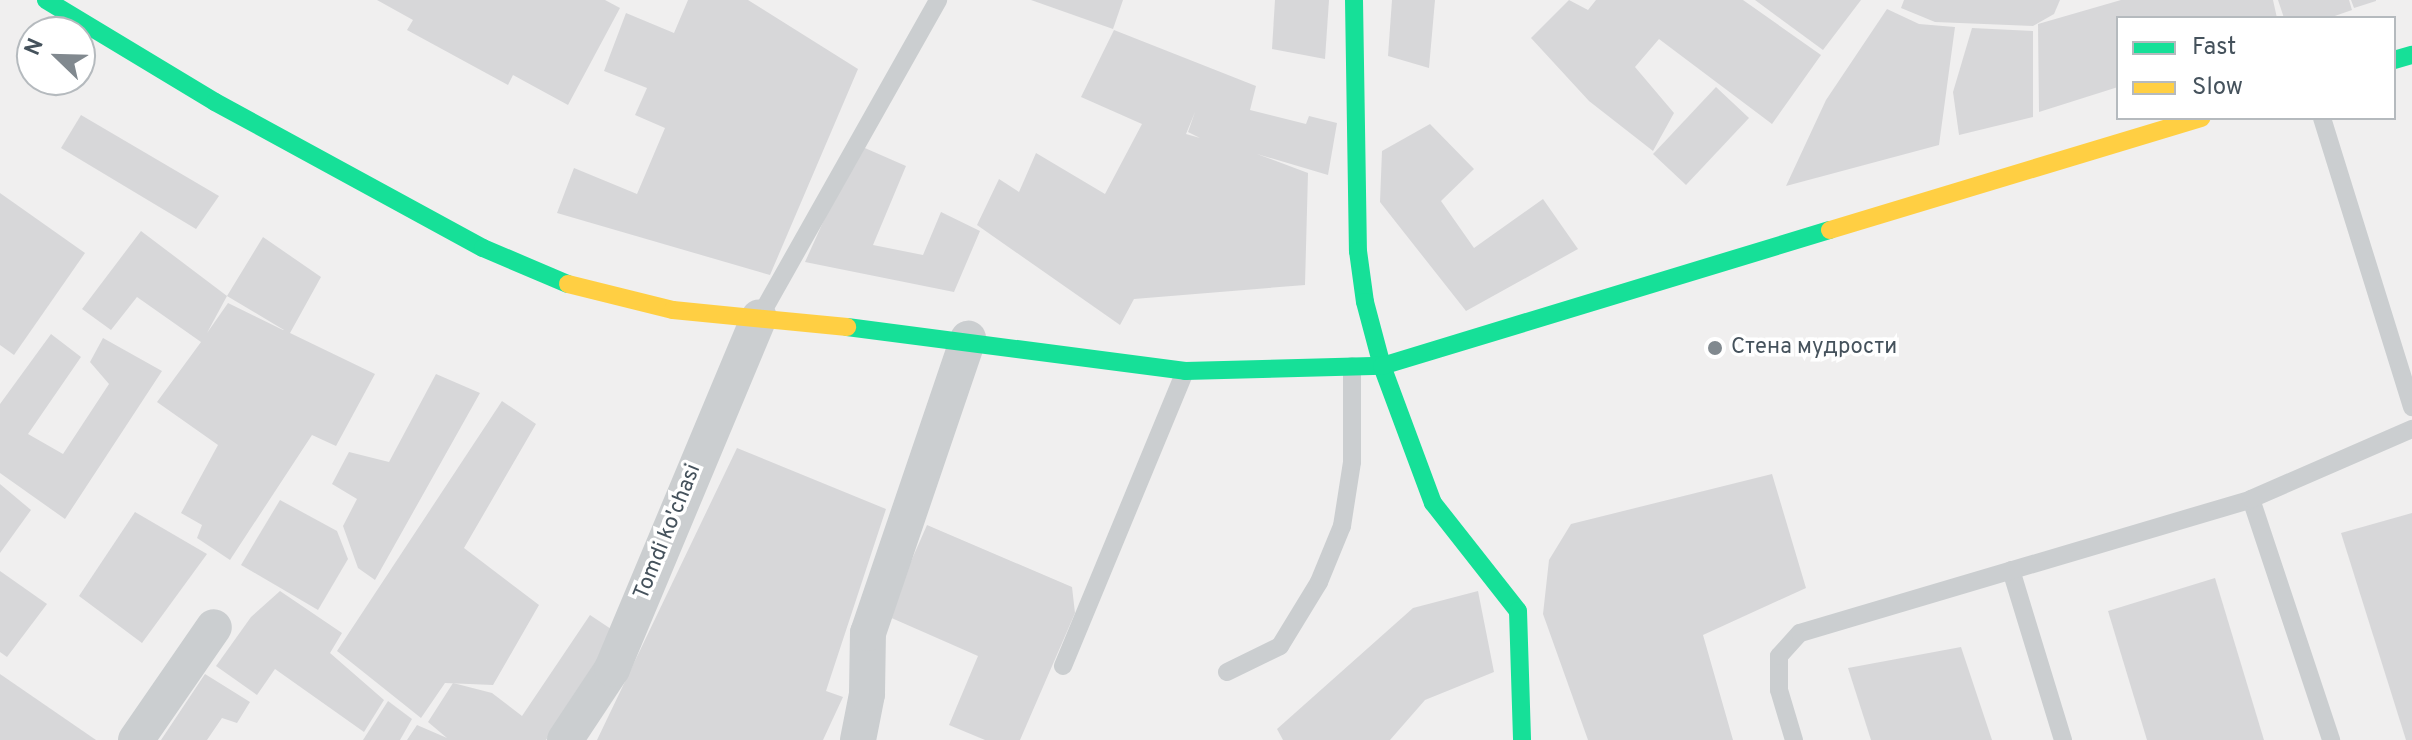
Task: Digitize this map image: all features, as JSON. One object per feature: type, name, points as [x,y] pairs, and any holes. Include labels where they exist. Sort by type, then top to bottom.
[{"type":"main road","points":[[46,0],[215,102],[483,248],[576,288],[673,310],[968,339],[1185,371],[1382,366],[2195,120]]},
{"type":"main road","points":[[1354,0],[1358,251],[1382,366],[1433,503],[1518,611],[1522,740]]},
{"type":"street","name":"Tomdi ko'chasi","points":[[565,740],[612,669],[759,318]]},
{"type":"street","points":[[858,740],[867,694],[868,633],[968,339]]},
{"type":"street","points":[[136,740],[214,627]]},
{"type":"lane","points":[[759,318],[938,0]]},
{"type":"lane","points":[[2323,120],[2412,407]]},
{"type":"lane","points":[[1227,672],[1280,646],[1319,582],[1342,526],[1352,462],[1352,366]]},
{"type":"lane","points":[[1063,666],[1185,371]]},
{"type":"lane","points":[[1794,740],[1779,690],[1779,656],[1800,633],[2251,499],[2412,429]]},
{"type":"lane","points":[[2251,499],[2331,740]]},
{"type":"lane","points":[[2011,570],[2063,740]]},
{"type":"building","points":[[377,0],[605,0],[620,8],[568,105],[513,75],[508,85],[407,30],[413,20]]},
{"type":"building","points":[[688,0],[748,0],[858,69],[770,275],[557,213],[574,168],[637,194],[665,128],[635,115],[647,88],[604,71],[626,13],[674,33]]},
{"type":"building","points":[[1031,0],[1123,0],[1113,29]]},
{"type":"building","points":[[1275,0],[1329,0],[1325,59],[1272,49]]},
{"type":"building","points":[[1392,0],[1435,0],[1429,68],[1388,56]]},
{"type":"building","points":[[1569,0],[1588,10],[1596,0],[1743,0],[1821,55],[1772,124],[1659,39],[1635,67],[1674,113],[1653,151],[1589,101],[1531,38]]},
{"type":"building","points":[[1755,0],[1861,0],[1823,50]]},
{"type":"building","points":[[1904,0],[2060,0],[2054,14],[2033,26],[1935,22],[1901,8]]},
{"type":"building","points":[[2121,0],[2273,0],[2277,16],[2116,16],[2116,88],[2039,112],[2038,24]]},
{"type":"building","points":[[2278,0],[2349,0],[2352,10],[2335,16],[2283,16]]},
{"type":"building","points":[[2351,0],[2376,0],[2376,1],[2354,8]]},
{"type":"building","points":[[1887,9],[1919,24],[1955,27],[1939,145],[1786,186],[1826,100]]},
{"type":"building","points":[[1972,28],[2033,31],[2033,117],[1959,135],[1953,92]]},
{"type":"building","points":[[1114,30],[1256,86],[1250,110],[1306,124],[1309,116],[1337,123],[1328,175],[1257,154],[1308,173],[1305,285],[1134,299],[1120,325],[977,225],[999,179],[1019,192],[1036,153],[1105,194],[1142,124],[1081,97]]},
{"type":"building","points":[[1716,87],[1749,118],[1686,185],[1653,154]]},
{"type":"building","points":[[81,115],[219,196],[196,229],[61,148]]},
{"type":"building","points":[[1430,124],[1474,169],[1441,201],[1474,248],[1543,199],[1578,249],[1466,311],[1380,202],[1382,151]]},
{"type":"building","points":[[858,145],[906,166],[873,245],[923,255],[941,212],[980,231],[954,292],[805,262]]},
{"type":"building","points":[[0,193],[85,253],[14,355],[0,345]]},
{"type":"building","points":[[141,231],[227,296],[263,237],[321,277],[290,333],[375,374],[336,446],[312,435],[230,560],[197,538],[202,525],[181,513],[218,445],[157,402],[201,342],[137,297],[111,330],[82,309]],"holes":[[[227,296],[284,330],[228,303],[207,333]]]},
{"type":"building","points":[[51,334],[81,357],[28,434],[63,454],[109,384],[90,362],[103,338],[162,371],[65,519],[0,473],[0,404]]},
{"type":"building","points":[[436,374],[480,393],[375,580],[358,568],[343,526],[357,499],[332,484],[349,452],[389,462]]},
{"type":"building","points":[[502,401],[536,424],[464,548],[539,605],[493,685],[445,683],[421,718],[337,651]]},
{"type":"building","points":[[737,448],[886,509],[826,691],[843,697],[823,740],[597,740]]},
{"type":"building","points":[[1772,474],[1806,588],[1703,635],[1733,740],[1588,740],[1543,614],[1549,560],[1571,524]]},
{"type":"building","points":[[0,484],[31,510],[0,553]]},
{"type":"building","points":[[280,500],[337,531],[348,559],[318,610],[241,565]]},
{"type":"building","points":[[135,512],[207,554],[142,643],[79,596]]},
{"type":"building","points":[[2412,513],[2412,740],[2406,740],[2341,533]]},
{"type":"building","points":[[927,525],[1072,587],[1075,613],[1020,740],[985,740],[949,725],[978,656],[887,616]]},
{"type":"building","points":[[0,571],[47,604],[7,657],[0,652]]},
{"type":"building","points":[[2215,578],[2264,740],[2147,740],[2108,611]]},
{"type":"building","points":[[280,591],[342,633],[330,653],[384,700],[364,732],[275,669],[257,695],[216,666],[251,617]]},
{"type":"building","points":[[1478,591],[1494,672],[1425,700],[1390,740],[1283,740],[1277,729],[1413,608]]},
{"type":"building","points":[[590,615],[617,633],[546,740],[407,740],[417,725],[447,738],[428,722],[453,683],[492,693],[522,716]]},
{"type":"building","points":[[1961,647],[1992,740],[1871,740],[1848,668]]},
{"type":"building","points":[[0,674],[96,740],[0,740]]},
{"type":"building","points":[[205,674],[250,702],[237,723],[222,718],[207,740],[161,740]]},
{"type":"building","points":[[388,701],[412,719],[400,740],[363,740]]},
{"type":"traffic: fast","points":[[46,0],[215,102],[483,248],[568,284]]},
{"type":"traffic: fast","points":[[1354,0],[1358,251],[1365,302],[1382,366],[1433,503],[1518,611],[1522,740]]},
{"type":"traffic: fast","points":[[2396,59],[2412,55]]},
{"type":"traffic: fast","points":[[847,327],[1185,371],[1382,366],[1830,230]]},
{"type":"traffic: slow","points":[[1830,230],[2195,120]]},
{"type":"traffic: slow","points":[[568,284],[673,310],[847,327]]},
{"type":"place","name":"Стена мудрости","points":[[1715,348]]}]
